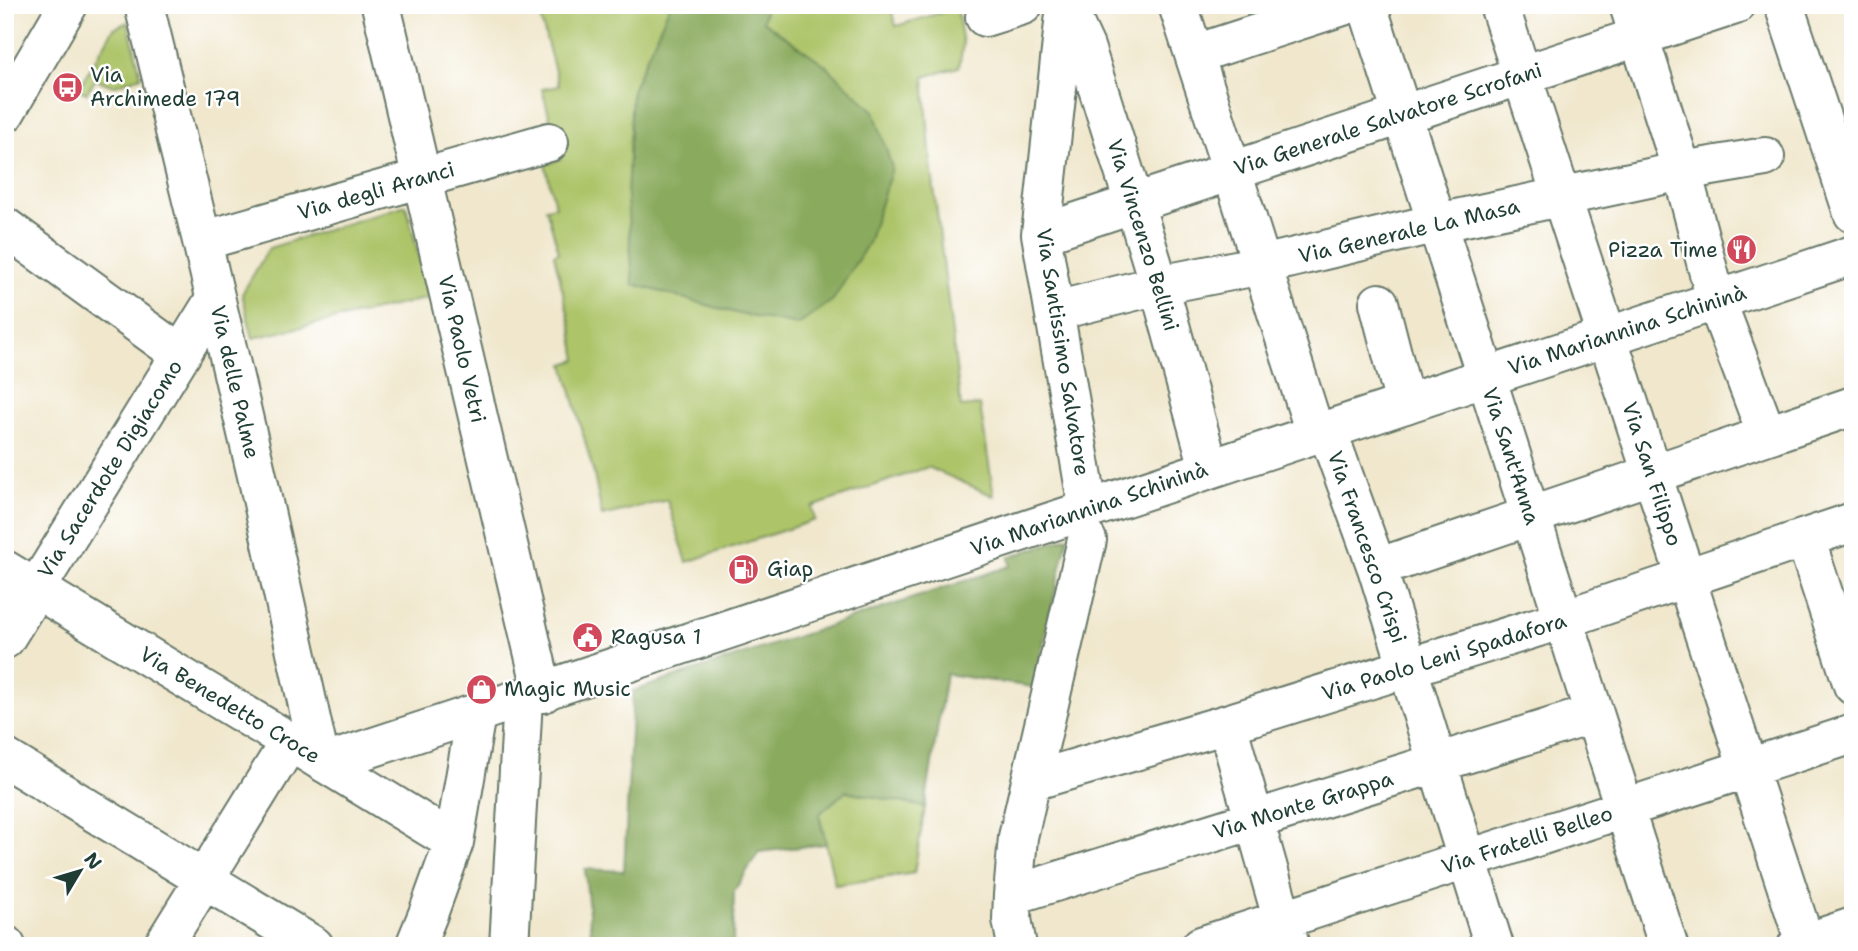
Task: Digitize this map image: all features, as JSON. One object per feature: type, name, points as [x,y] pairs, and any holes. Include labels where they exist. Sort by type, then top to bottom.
[{"type":"street","points":[[5,113],[68,5]]},
{"type":"street","name":"Via delle Palme","points":[[145,5],[258,480],[312,755]]},
{"type":"street","name":"Via Paolo Vetri","points":[[381,5],[422,178],[533,696],[509,946]]},
{"type":"street","points":[[985,17],[1023,5]]},
{"type":"street","name":"Via Vincenzo Bellini","points":[[1066,5],[1085,47],[1134,203],[1209,468]]},
{"type":"street","name":"Via Santissimo Salvatore","points":[[1066,5],[1041,234],[1085,491]]},
{"type":"street","name":"Via Francesco Crispi","points":[[1178,5],[1262,265],[1321,432],[1377,568],[1492,945]]},
{"type":"street","points":[[1195,54],[1346,5]]},
{"type":"street","name":"Via Sant'Anna","points":[[1367,5],[1667,945]]},
{"type":"street","name":"Via San Filippo","points":[[1499,5],[1748,768],[1801,944]]},
{"type":"street","name":"Via Generale Salvatore Scrofani","points":[[1041,234],[1521,75],[1634,21],[1735,5]]},
{"type":"street","points":[[1784,5],[1853,213]]},
{"type":"street","points":[[1634,21],[1682,171],[1716,300],[1767,435]]},
{"type":"street","name":"Via degli Aranci","points":[[202,241],[549,142]]},
{"type":"street","name":"Via Generale La Masa","points":[[1055,311],[1437,223],[1682,171],[1765,157]]},
{"type":"street","points":[[5,227],[181,355]]},
{"type":"street","name":"Via Mariannina Schininà","points":[[312,755],[476,714],[533,696],[1853,255]]},
{"type":"street","name":"Via Sacerdote Digiacomo","points":[[5,639],[21,579],[181,355],[215,299]]},
{"type":"street","points":[[1379,303],[1405,404]]},
{"type":"street","points":[[1377,568],[1853,406]]},
{"type":"street","name":"Via Paolo Leni Spadafora","points":[[1032,781],[1564,620],[1853,522]]},
{"type":"street","points":[[1805,538],[1853,685]]},
{"type":"street","points":[[1017,946],[1012,919],[1018,837],[1087,540]]},
{"type":"street","name":"Via Benedetto Croce","points":[[21,579],[454,842]]},
{"type":"street","points":[[415,946],[454,842],[476,714]]},
{"type":"street","name":"Via Monte Grappa","points":[[1013,895],[1594,714]]},
{"type":"street","points":[[1227,724],[1286,932]]},
{"type":"street","name":"Via Fratelli Belleo","points":[[1201,946],[1286,932],[1467,859],[1853,734]]},
{"type":"street","points":[[163,946],[204,879],[312,755]]},
{"type":"street","points":[[5,758],[314,946]]},
{"type":"street","points":[[1801,944],[1853,928]]},
{"type":"street","points":[[1667,945],[1690,946]]},
{"type":"green space","points":[[537,5],[890,5],[896,26],[957,8],[963,44],[959,67],[924,77],[931,164],[961,407],[980,405],[994,496],[928,467],[812,507],[815,520],[687,562],[667,500],[602,516],[594,474],[564,364],[577,360],[554,254],[559,252],[546,208],[555,206],[545,164],[561,159],[542,89],[559,86]]},
{"type":"green space","points":[[670,5],[766,5],[763,21],[824,64],[874,111],[892,168],[868,243],[833,300],[798,325],[739,314],[633,284],[627,198],[632,90]]},
{"type":"green space","points":[[128,22],[141,76],[113,86],[96,79],[86,93],[78,89],[114,28]]},
{"type":"green space","points":[[406,205],[429,298],[253,338],[242,294],[269,248]]},
{"type":"green space","points":[[1068,537],[1033,687],[946,674],[925,807],[846,791],[819,814],[826,844],[759,852],[734,891],[733,946],[592,946],[585,869],[624,871],[633,691],[1010,566],[1009,557]]},
{"type":"green space","points":[[846,791],[925,807],[914,873],[835,885],[819,814]]},
{"type":"place","name":"Via Archimede 179","points":[[67,87]]},
{"type":"place","name":"Pizza Time","points":[[1741,250]]},
{"type":"place","name":"Giap","points":[[744,569]]},
{"type":"place","name":"Ragusa 1","points":[[588,637]]},
{"type":"place","name":"Magic Music","points":[[481,689]]}]
